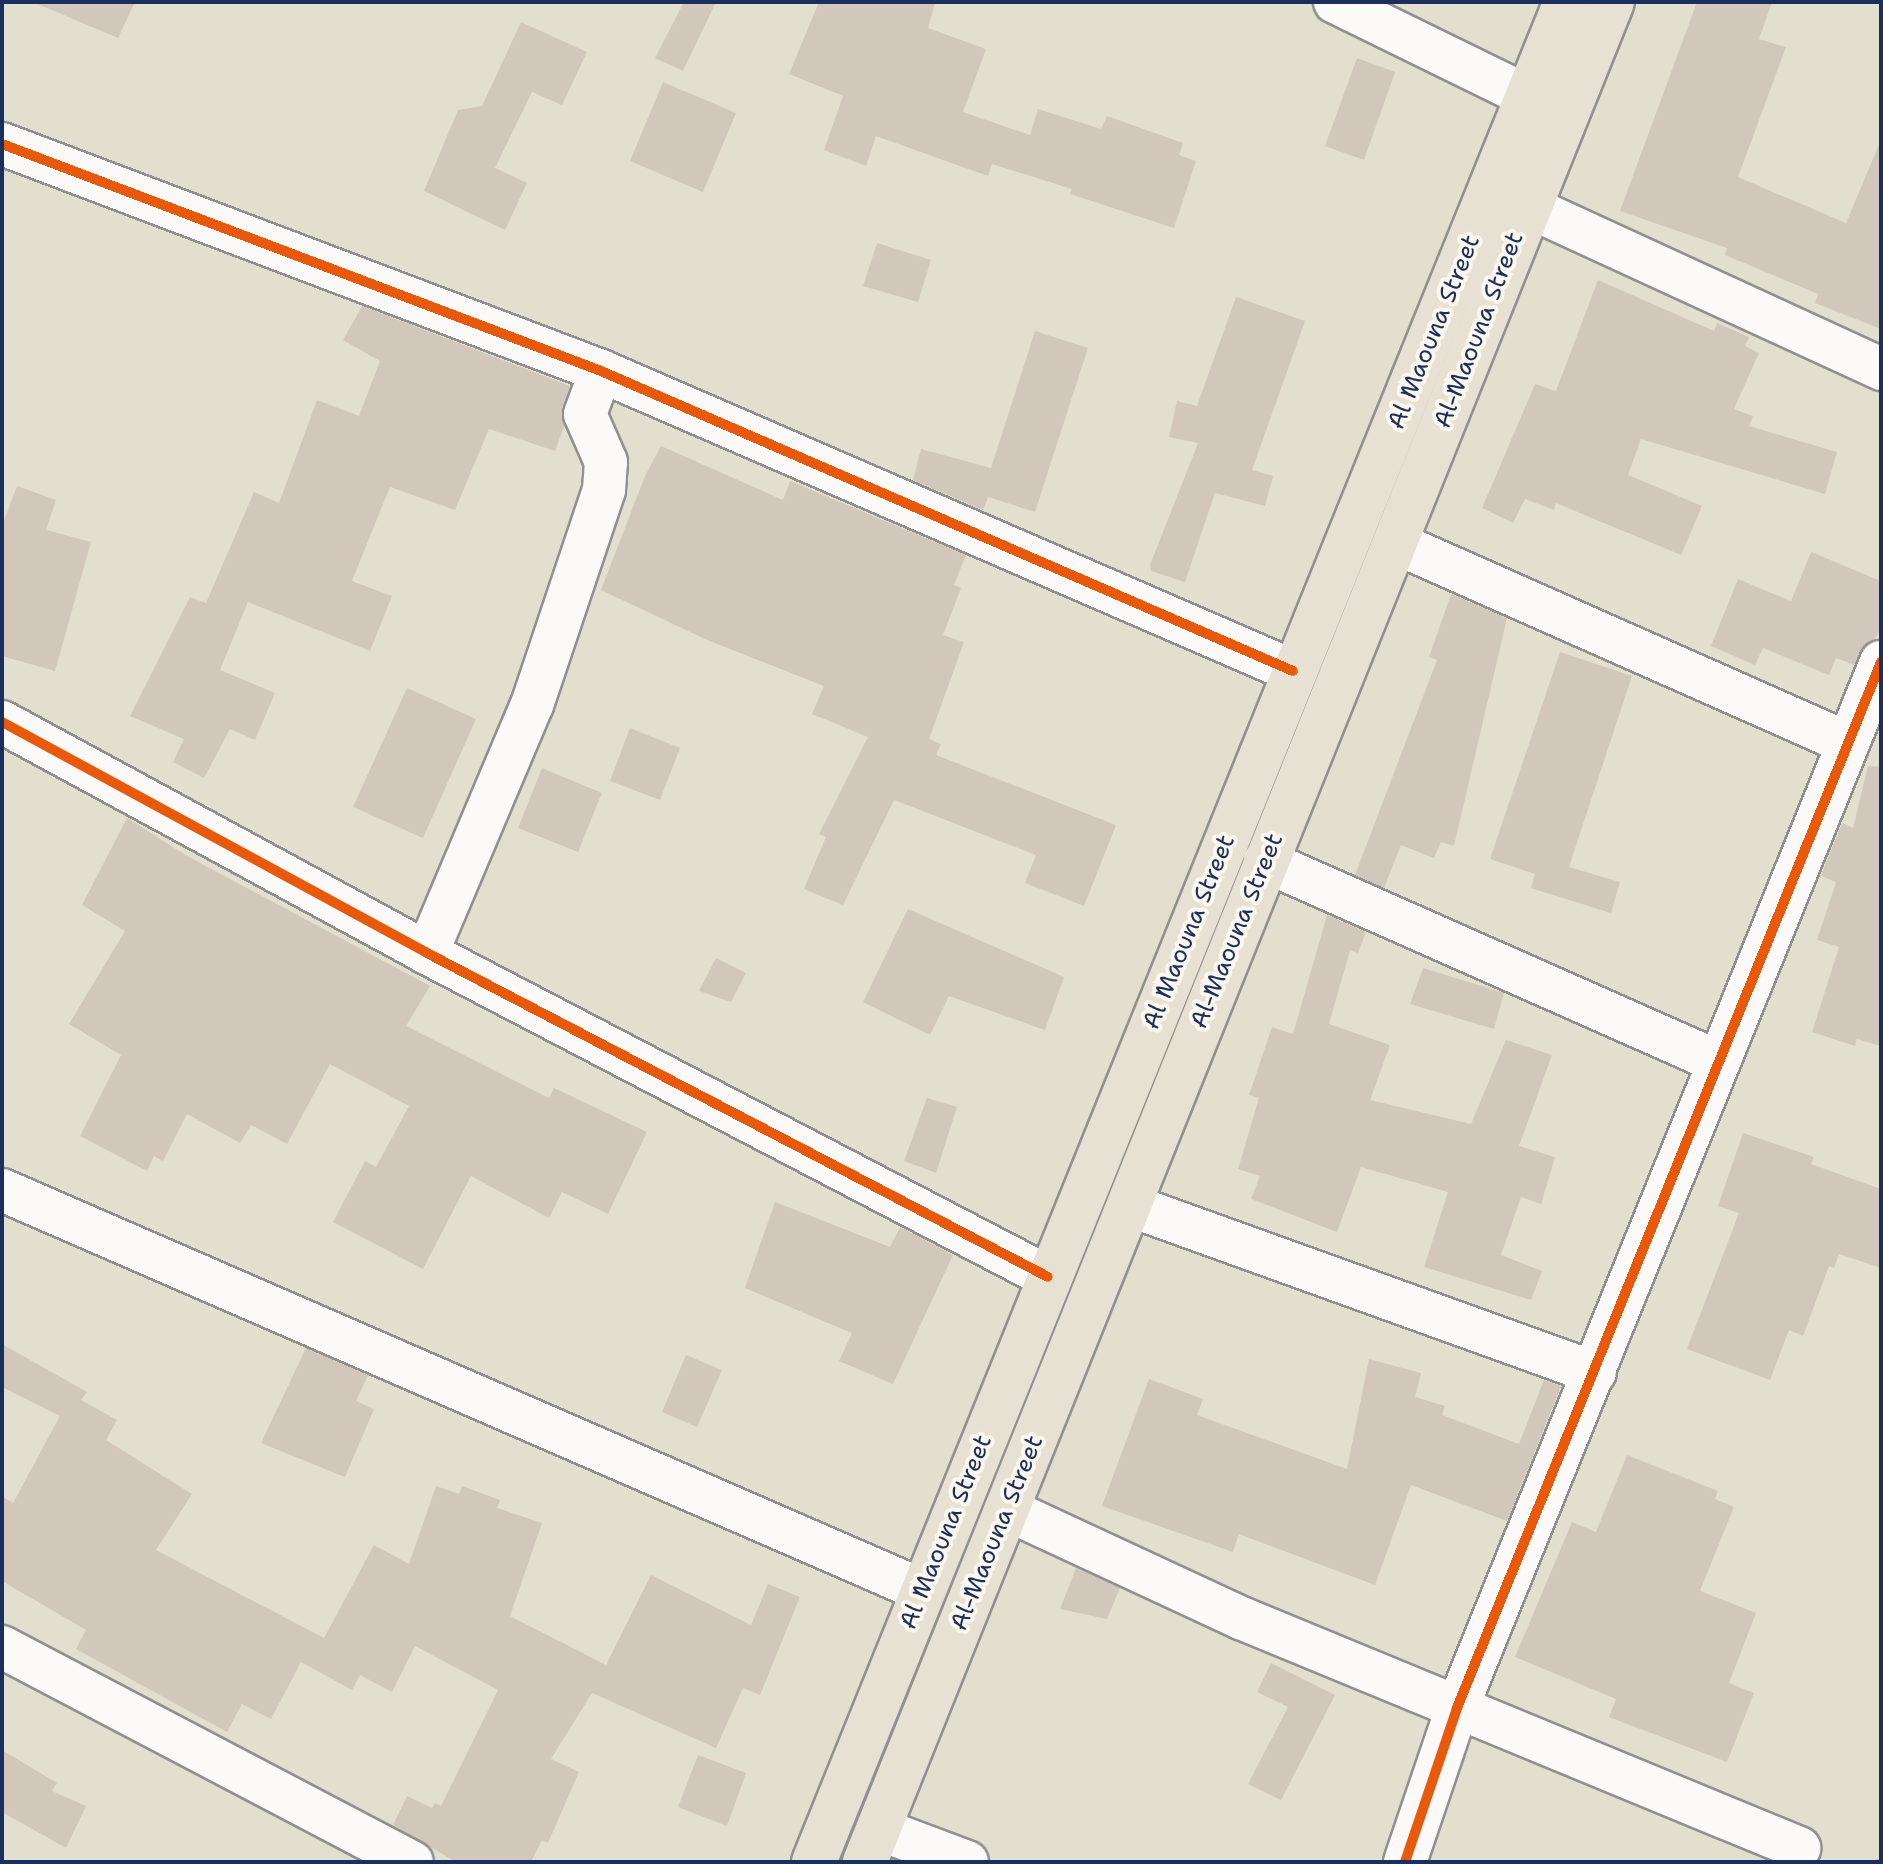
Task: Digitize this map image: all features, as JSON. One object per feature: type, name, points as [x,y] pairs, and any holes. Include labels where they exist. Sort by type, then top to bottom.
[{"type":"highway","name":"Al Maouna Street","points":[[814,1862],[1293,671],[1548,106],[1566,2]]},
{"type":"highway","name":"Al-Maouna Street","points":[[872,1845],[1265,861],[1396,543],[1527,206],[1548,106],[1612,2]]},
{"type":"highway","points":[[1161,1002],[1202,1018]]},
{"type":"street","points":[[1335,2],[1548,106]]},
{"type":"street","points":[[2,144],[601,371],[1293,671]]},
{"type":"street","points":[[1527,206],[1881,369]]},
{"type":"street","points":[[427,953],[532,705],[604,490],[606,462],[585,414],[601,371]]},
{"type":"street","points":[[1396,543],[1845,742]]},
{"type":"street","points":[[1405,1862],[1457,1708],[1595,1373],[1845,742],[1881,662]]},
{"type":"street","points":[[2,722],[427,953],[1048,1277]]},
{"type":"street","points":[[1265,861],[1718,1062]]},
{"type":"street","points":[[5,1199],[924,1591]]},
{"type":"street","points":[[1129,1205],[1595,1373]]},
{"type":"street","points":[[1006,1509],[1241,1618],[1799,1848]]},
{"type":"street","points":[[2,1647],[412,1862]]},
{"type":"street","points":[[872,1845],[967,1862]]},
{"type":"building","points":[[33,2],[135,2],[118,38]]},
{"type":"building","points":[[684,2],[716,2],[683,71],[655,58]]},
{"type":"building","points":[[819,2],[935,2],[928,28],[986,49],[963,112],[1030,135],[1038,109],[1101,129],[1107,116],[1183,143],[1179,155],[1196,161],[1174,228],[1070,194],[1072,189],[992,164],[988,176],[876,136],[866,166],[824,150],[843,96],[789,74]]},
{"type":"building","points":[[1697,2],[1772,2],[1759,39],[1786,47],[1738,177],[1846,223],[1881,140],[1881,329],[1815,303],[1818,294],[1725,255],[1727,248],[1620,211]]},
{"type":"building","points":[[521,22],[587,52],[562,105],[532,92],[495,168],[527,183],[505,230],[424,191],[458,110],[482,106]]},
{"type":"building","points":[[1357,58],[1395,72],[1364,160],[1325,146]]},
{"type":"building","points":[[663,82],[736,113],[703,192],[630,161]]},
{"type":"building","points":[[877,243],[931,260],[918,302],[863,286]]},
{"type":"building","points":[[1598,280],[1714,331],[1717,323],[1749,337],[1745,346],[1759,353],[1734,409],[1753,416],[1749,426],[1837,452],[1825,494],[1641,439],[1628,475],[1702,506],[1681,555],[1556,503],[1554,510],[1525,499],[1513,523],[1482,508],[1535,384],[1556,391]]},
{"type":"building","points":[[1236,297],[1305,321],[1252,470],[1273,476],[1265,506],[1215,493],[1185,582],[1151,571],[1150,565],[1198,443],[1169,437],[1177,401],[1197,406]]},
{"type":"building","points":[[362,306],[570,386],[562,407],[564,426],[555,451],[489,429],[455,510],[390,487],[352,581],[392,596],[370,651],[248,602],[220,670],[275,693],[255,740],[230,729],[204,778],[173,762],[184,739],[130,716],[190,597],[206,603],[254,492],[279,503],[317,400],[359,416],[380,361],[343,340]]},
{"type":"building","points":[[1035,331],[1088,348],[1035,512],[988,497],[983,510],[913,480],[921,449],[991,468]]},
{"type":"building","points":[[661,446],[783,500],[790,481],[966,555],[954,585],[961,588],[943,635],[964,642],[929,739],[941,744],[936,755],[1116,825],[1084,906],[1025,883],[1036,855],[894,800],[843,905],[804,889],[826,837],[819,834],[868,737],[812,714],[824,686],[707,640],[601,590],[645,476]]},
{"type":"building","points":[[17,486],[56,500],[46,530],[91,542],[55,671],[2,656],[2,526]]},
{"type":"building","points":[[1811,552],[1881,581],[1881,630],[1854,665],[1836,658],[1829,675],[1763,648],[1755,665],[1711,646],[1738,579],[1791,601]]},
{"type":"building","points":[[1451,594],[1507,618],[1454,846],[1441,842],[1434,858],[1401,845],[1384,888],[1355,875],[1437,660],[1429,657]]},
{"type":"building","points":[[1560,652],[1632,676],[1569,867],[1620,882],[1611,913],[1531,888],[1535,874],[1490,859]]},
{"type":"building","points":[[407,688],[476,719],[423,838],[353,807]]},
{"type":"building","points":[[630,728],[680,748],[660,800],[610,781]]},
{"type":"building","points":[[1868,766],[1881,767],[1881,1046],[1857,1039],[1855,1046],[1812,1032],[1839,947],[1817,940],[1836,882],[1821,876],[1842,823],[1853,828]]},
{"type":"building","points":[[542,768],[602,793],[578,852],[518,828]]},
{"type":"building","points":[[127,818],[187,856],[430,986],[406,1026],[549,1098],[554,1088],[647,1132],[608,1214],[562,1192],[549,1218],[471,1176],[423,1269],[333,1222],[365,1161],[376,1167],[409,1106],[330,1064],[287,1144],[251,1125],[240,1143],[187,1114],[163,1161],[154,1156],[147,1171],[80,1136],[121,1055],[69,1024],[125,931],[82,905]]},
{"type":"building","points":[[908,909],[1064,977],[1045,1030],[949,996],[930,1035],[863,1002]]},
{"type":"building","points":[[1327,915],[1366,932],[1358,953],[1350,950],[1329,1024],[1390,1045],[1370,1100],[1471,1124],[1506,1040],[1552,1055],[1519,1146],[1555,1157],[1541,1204],[1521,1197],[1501,1255],[1542,1271],[1531,1300],[1424,1267],[1448,1192],[1361,1167],[1337,1232],[1251,1199],[1260,1176],[1238,1169],[1259,1098],[1249,1095],[1272,1027],[1293,1034]]},
{"type":"building","points":[[716,958],[746,973],[731,1002],[699,991]]},
{"type":"building","points":[[1423,968],[1504,993],[1494,1029],[1410,1004]]},
{"type":"building","points":[[927,1098],[957,1107],[936,1173],[904,1161]]},
{"type":"building","points":[[1743,1133],[1814,1157],[1811,1164],[1881,1189],[1881,1268],[1839,1254],[1834,1268],[1829,1266],[1803,1336],[1789,1330],[1770,1380],[1687,1349],[1739,1213],[1718,1206]]},
{"type":"building","points":[[775,1202],[890,1247],[900,1227],[953,1255],[893,1384],[839,1361],[852,1333],[745,1288]]},
{"type":"building","points":[[2,1344],[87,1392],[81,1400],[117,1420],[106,1440],[192,1494],[156,1550],[324,1638],[374,1545],[409,1564],[436,1486],[459,1494],[462,1486],[500,1500],[497,1508],[542,1523],[510,1616],[606,1665],[651,1575],[751,1625],[768,1584],[800,1597],[760,1695],[743,1688],[716,1748],[592,1693],[551,1759],[579,1772],[548,1843],[542,1840],[531,1862],[456,1862],[393,1825],[407,1796],[432,1808],[435,1803],[441,1806],[498,1690],[415,1646],[392,1692],[360,1675],[352,1690],[301,1662],[271,1719],[242,1704],[227,1732],[76,1649],[86,1630],[2,1581],[2,1496],[13,1503],[60,1416],[2,1387]]},
{"type":"building","points":[[306,1348],[368,1375],[356,1401],[374,1409],[345,1477],[261,1443]]},
{"type":"building","points":[[686,1355],[722,1370],[697,1427],[662,1412]]},
{"type":"building","points":[[1369,1359],[1421,1373],[1415,1397],[1445,1406],[1442,1415],[1519,1444],[1544,1380],[1561,1386],[1507,1521],[1411,1485],[1375,1585],[1239,1534],[1233,1552],[1102,1506],[1149,1379],[1203,1399],[1197,1415],[1347,1469]]},
{"type":"building","points":[[1627,1455],[1718,1491],[1715,1499],[1734,1507],[1700,1591],[1756,1613],[1729,1683],[1754,1693],[1727,1762],[1609,1717],[1616,1699],[1515,1657],[1572,1522],[1596,1532]]},
{"type":"building","points":[[1076,1568],[1120,1588],[1107,1619],[1060,1609]]},
{"type":"building","points":[[1271,1663],[1335,1695],[1281,1800],[1248,1784],[1288,1707],[1257,1692]]},
{"type":"building","points":[[2,1750],[57,1783],[52,1791],[86,1806],[66,1848],[2,1812]]},
{"type":"building","points":[[698,1755],[746,1773],[727,1826],[678,1807]]},
{"type":"cycle path","points":[[2,144],[601,371],[1293,671]]},
{"type":"cycle path","points":[[1405,1862],[1457,1708],[1881,662]]},
{"type":"cycle path","points":[[2,722],[427,953],[1048,1277]]}]
